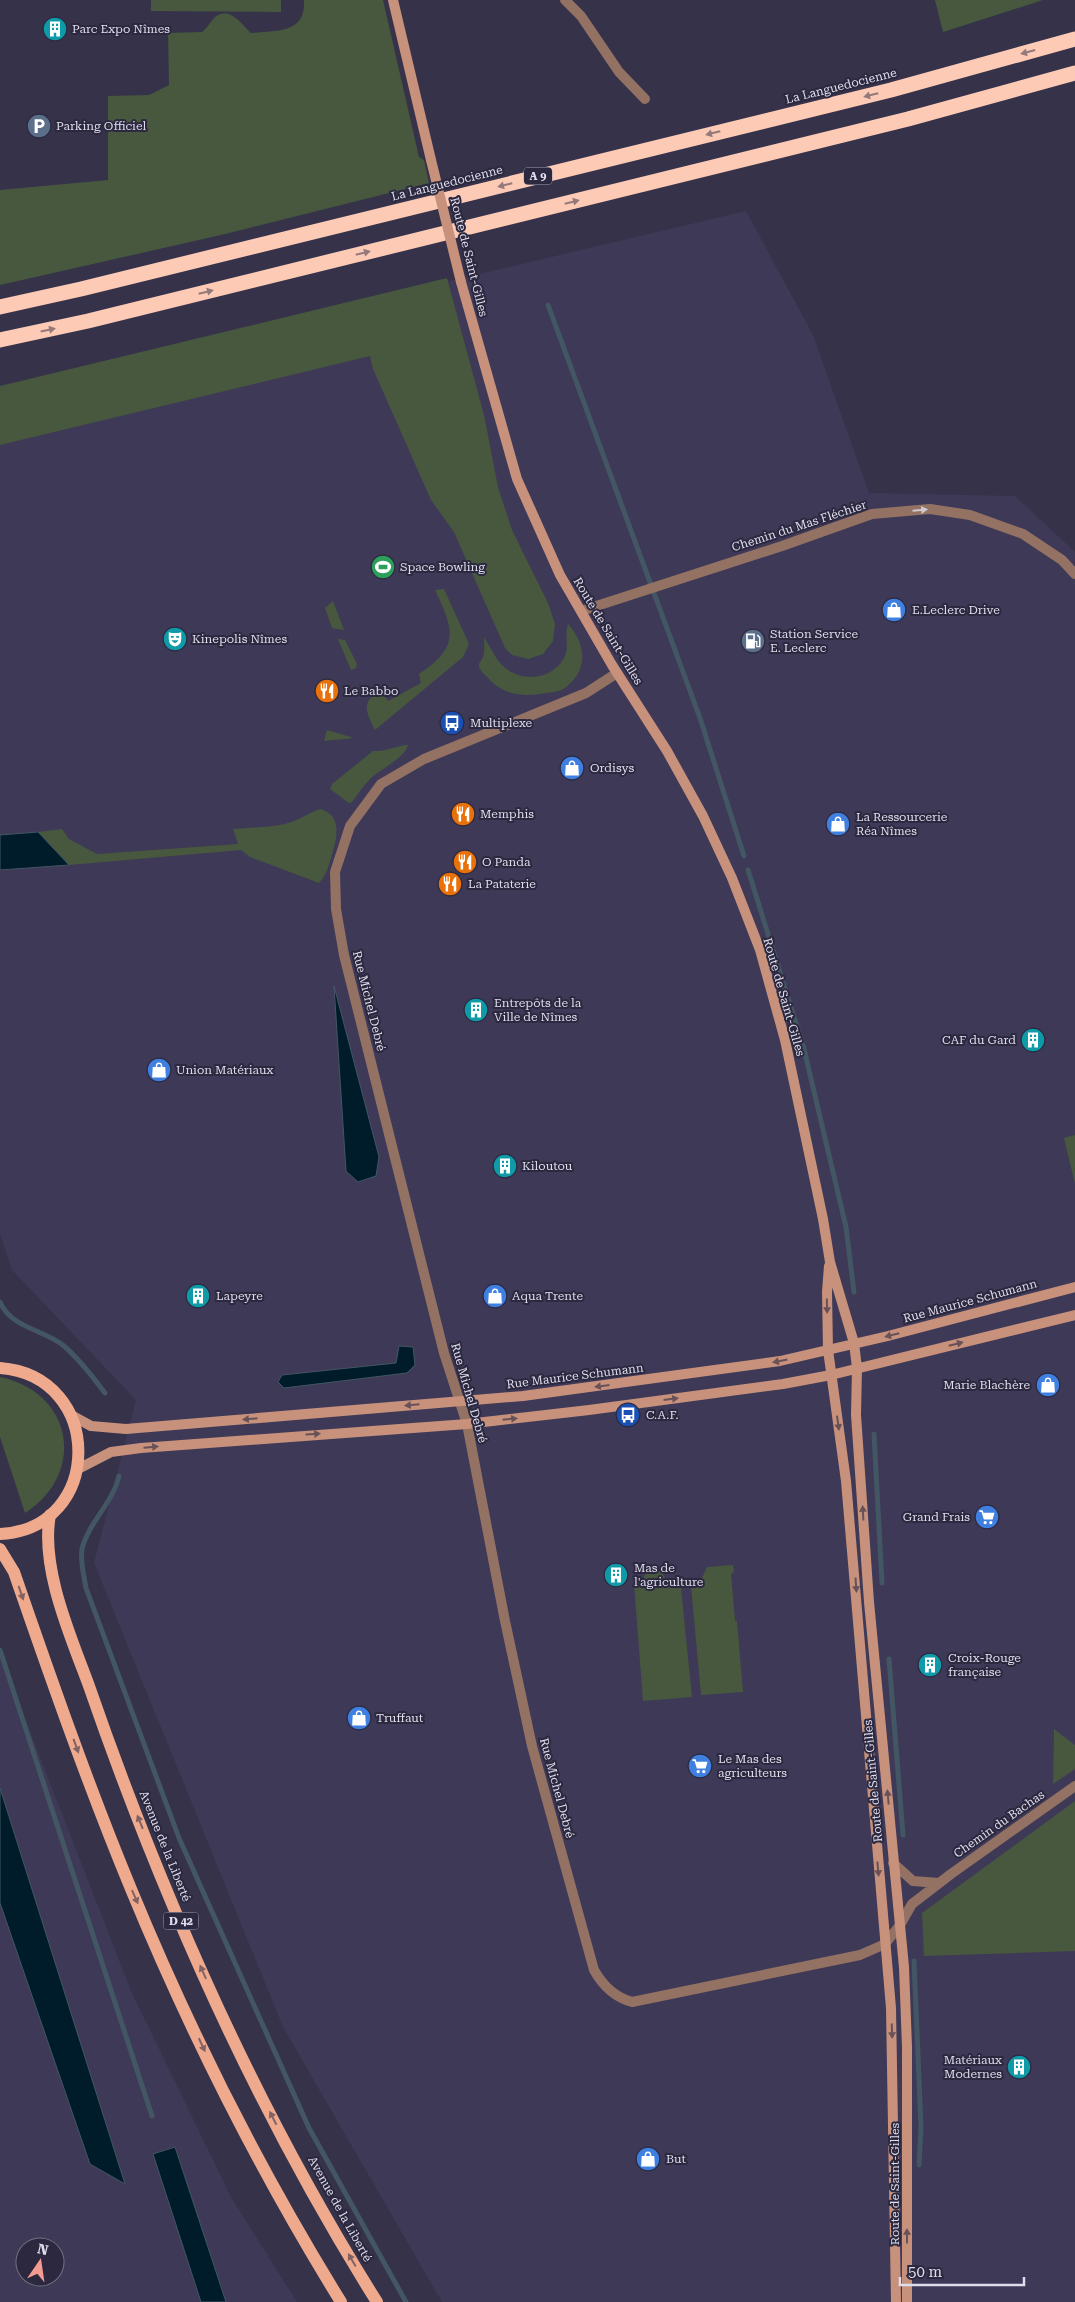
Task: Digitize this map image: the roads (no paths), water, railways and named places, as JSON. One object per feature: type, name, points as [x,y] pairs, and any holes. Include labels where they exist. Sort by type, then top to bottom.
[{"type":"highway","name":"La Languedocienne","points":[[0,307],[81,289],[891,90],[1075,39]]},
{"type":"highway","points":[[0,340],[88,321],[908,119],[1075,74]]},
{"type":"main road","name":"Route de Saint-Gilles","points":[[393,0],[461,282],[517,480],[560,575],[617,672],[667,751],[703,816],[732,878],[760,950],[787,1049],[821,1209],[830,1262],[854,1343],[858,1368],[856,1415],[868,1593],[900,1925],[907,2047],[908,2302]]},
{"type":"main road","name":"Route de Saint-Gilles","points":[[830,1262],[827,1292],[828,1350],[846,1481],[884,1944],[892,2008],[896,2302]]},
{"type":"main road","name":"Rue Maurice Schumann","points":[[71,1415],[91,1426],[126,1429],[523,1396],[780,1361],[1075,1287]]},
{"type":"main road","points":[[78,1469],[111,1452],[141,1448],[467,1424],[777,1385],[831,1375],[1075,1315]]},
{"type":"main road","points":[[0,1534],[26,1530],[50,1515],[66,1497],[78,1469],[79,1440],[71,1415],[62,1400],[42,1382],[19,1371],[1,1367]]},
{"type":"main road","name":"Avenue de la Liberté","points":[[50,1515],[47,1537],[55,1583],[110,1749],[163,1881],[219,2008],[274,2119],[318,2200],[378,2302]]},
{"type":"main road","name":"D 42","points":[[0,1549],[14,1572],[87,1776],[132,1890],[178,1994],[259,2160],[341,2302]]},
{"type":"street","points":[[565,0],[581,16],[620,72],[645,99]]},
{"type":"street","name":"Chemin du Mas Fléchier","points":[[580,611],[782,546],[872,514],[930,509],[970,515],[1023,534],[1062,560],[1075,574]]},
{"type":"street","name":"Rue Michel Debré","points":[[617,672],[586,692],[424,759],[381,784],[350,826],[335,872],[336,909],[344,955],[444,1353],[467,1424],[505,1621],[532,1746],[594,1970],[602,1984],[624,2000],[632,2002],[860,1955],[884,1944]]},
{"type":"street","name":"Chemin du Bachas","points":[[884,1944],[900,1925],[912,1904],[1075,1786]]},
{"type":"street","points":[[893,1863],[913,1881],[923,1884],[939,1883]]},
{"type":"water","points":[[38,832],[69,865],[0,870],[0,835]]},
{"type":"water","points":[[334,986],[379,1157],[376,1176],[358,1182],[346,1171]]},
{"type":"water","points":[[399,1346],[413,1347],[415,1365],[407,1373],[284,1388],[278,1382],[282,1375],[396,1363]]},
{"type":"water","points":[[0,1788],[125,2184],[90,2164],[0,1903]]},
{"type":"water","points":[[175,2147],[226,2302],[201,2302],[153,2154]]},
{"type":"waterway","points":[[548,305],[700,718],[744,856]]},
{"type":"waterway","points":[[748,870],[804,1049],[846,1227],[854,1292]]},
{"type":"waterway","points":[[0,1302],[12,1318],[64,1346],[80,1362],[105,1393]]},
{"type":"waterway","points":[[874,1434],[882,1583]]},
{"type":"waterway","points":[[119,1476],[112,1495],[89,1530],[82,1549],[82,1564],[86,1588],[179,1838],[309,2128],[406,2302]]},
{"type":"waterway","points":[[0,1650],[152,2116]]},
{"type":"waterway","points":[[889,1659],[903,1835]]},
{"type":"waterway","points":[[914,1961],[921,2127],[919,2165]]},
{"type":"place","name":"Parc Expo Nîmes","points":[[55,29]]},
{"type":"place","name":"Parking Officiel","points":[[39,126]]},
{"type":"place","name":"Space Bowling","points":[[383,567]]},
{"type":"place","name":"E.Leclerc Drive","points":[[894,610]]},
{"type":"place","name":"Kinepolis Nîmes","points":[[175,639]]},
{"type":"place","name":"Station Service E. Leclerc","points":[[753,641]]},
{"type":"place","name":"Le Babbo","points":[[327,691]]},
{"type":"place","name":"Multiplexe","points":[[452,723]]},
{"type":"place","name":"Ordisys","points":[[572,768]]},
{"type":"place","name":"Memphis","points":[[463,814]]},
{"type":"place","name":"La Ressourcerie Réa Nîmes","points":[[838,824]]},
{"type":"place","name":"O Panda","points":[[465,862]]},
{"type":"place","name":"La Pataterie","points":[[450,884]]},
{"type":"place","name":"Entrepôts de la Ville de Nîmes","points":[[476,1010]]},
{"type":"place","name":"CAF du Gard","points":[[1033,1040]]},
{"type":"place","name":"Union Matériaux","points":[[159,1070]]},
{"type":"place","name":"Kiloutou","points":[[505,1166]]},
{"type":"place","name":"Lapeyre","points":[[198,1296]]},
{"type":"place","name":"Aqua Trente","points":[[495,1296]]},
{"type":"place","name":"Marie Blachère","points":[[1048,1385]]},
{"type":"place","name":"C.A.F.","points":[[628,1415]]},
{"type":"place","name":"Grand Frais","points":[[987,1517]]},
{"type":"place","name":"Mas de l'agriculture","points":[[616,1575]]},
{"type":"place","name":"Croix-Rouge française","points":[[930,1665]]},
{"type":"place","name":"Truffaut","points":[[359,1718]]},
{"type":"place","name":"Le Mas des agriculteurs","points":[[700,1766]]},
{"type":"place","name":"Matériaux Modernes","points":[[1019,2067]]},
{"type":"place","name":"But","points":[[648,2159]]}]
